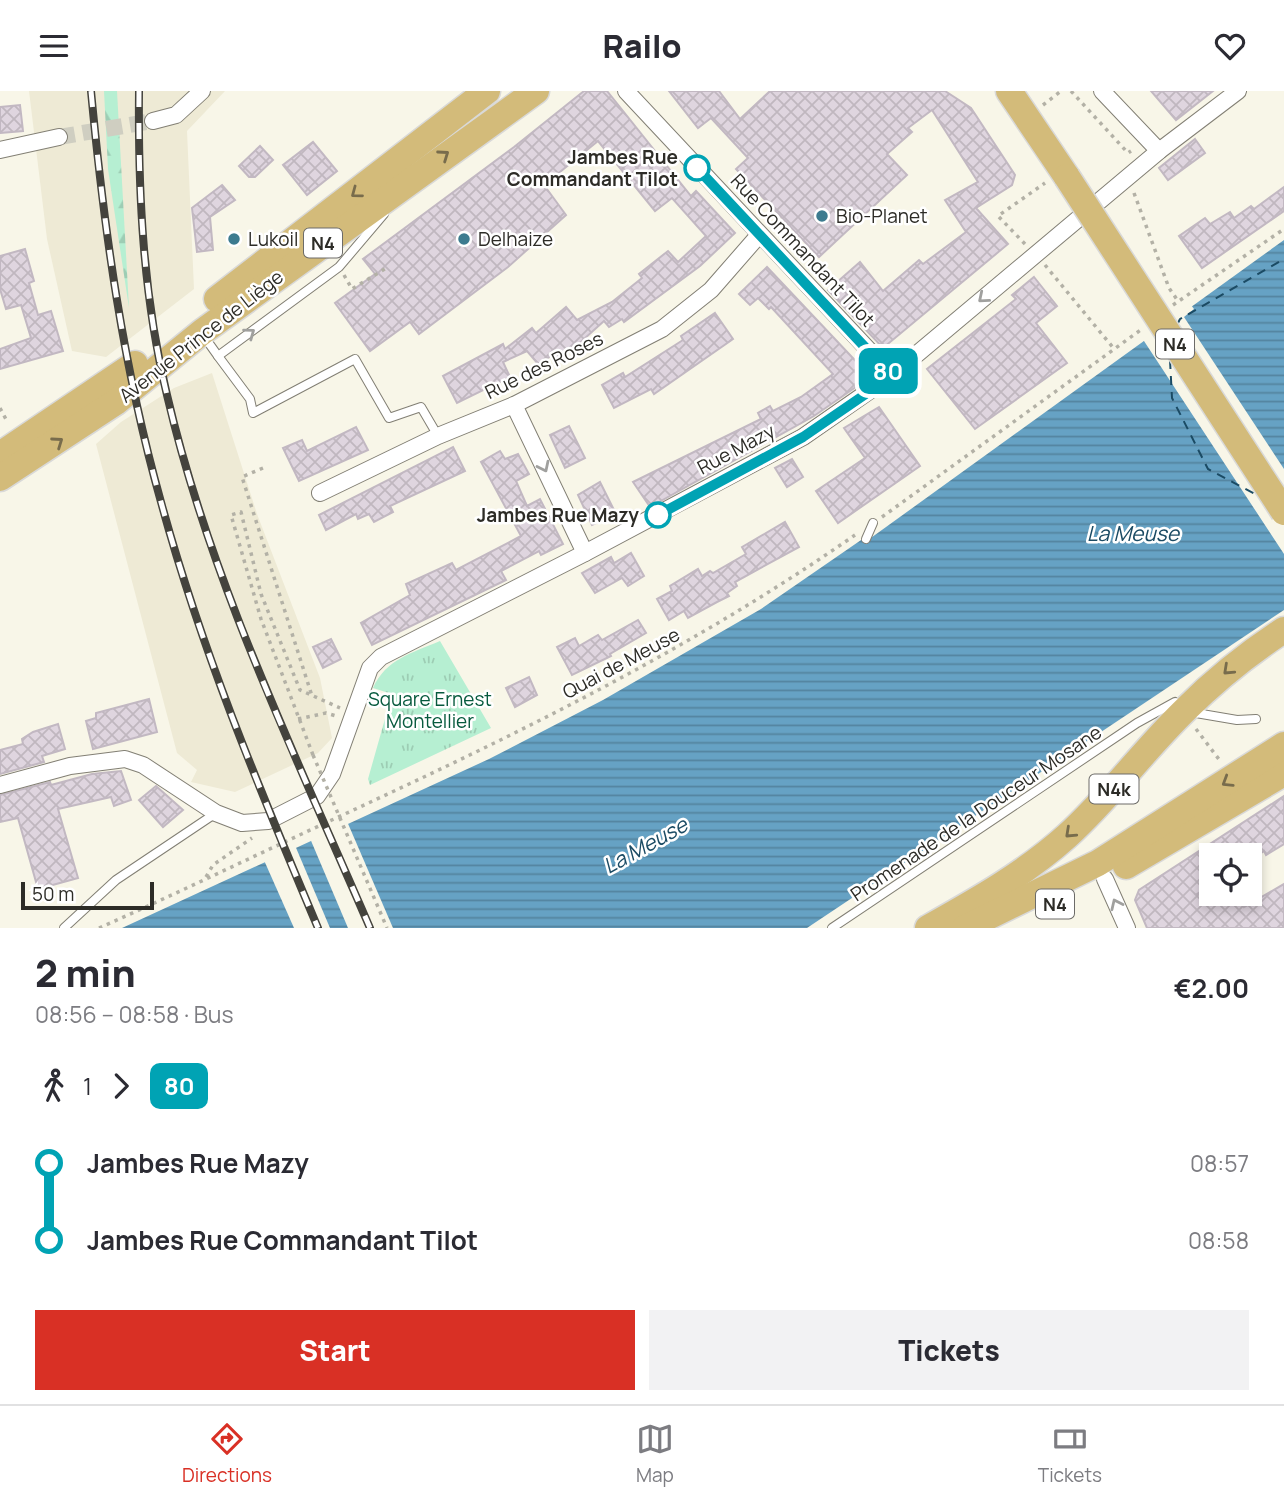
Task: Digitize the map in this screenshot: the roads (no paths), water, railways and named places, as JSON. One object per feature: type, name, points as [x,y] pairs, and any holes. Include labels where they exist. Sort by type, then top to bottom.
[{"type":"main road","name":"Avenue Prince de Liège","points":[[0,455],[109,384],[487,91]]},
{"type":"main road","name":"Avenue Prince de Liège","points":[[0,478],[116,402],[202,332],[536,91]]},
{"type":"main road","name":"N4","points":[[1009,91],[1056,172],[1284,512]]},
{"type":"main road","name":"N4k","points":[[928,928],[990,893],[1066,838],[1118,785],[1183,711],[1239,659],[1284,630]]},
{"type":"main road","name":"N4","points":[[965,928],[1098,863],[1284,745]]},
{"type":"main road","name":"N4","points":[[1005,928],[1105,879],[1284,773]]},
{"type":"street","points":[[153,121],[176,115],[202,91]]},
{"type":"street","name":"Rue Commandant Tilot","points":[[626,91],[892,376]]},
{"type":"street","points":[[1102,91],[1159,151]]},
{"type":"street","name":"Rue Mazy","points":[[216,813],[243,823],[268,821],[317,796],[332,774],[370,667],[381,657],[803,437],[892,376],[1159,151],[1238,91]]},
{"type":"street","points":[[0,150],[59,137]]},
{"type":"street","name":"Rue des Roses","points":[[320,493],[438,436],[514,405],[662,329],[710,290],[759,235]]},
{"type":"street","points":[[514,405],[585,553]]},
{"type":"street","points":[[0,785],[70,766],[125,759],[144,765],[216,813]]},
{"type":"street","points":[[1105,879],[1127,928]]},
{"type":"lane","points":[[218,356],[340,267],[418,174]]},
{"type":"lane","points":[[202,332],[250,399],[253,413],[355,359],[389,418],[421,407],[438,436]]},
{"type":"lane","points":[[866,539],[873,523]]},
{"type":"lane","name":"Promenade de la Douceur Mosane","points":[[832,928],[1137,723],[1175,702],[1183,711]]},
{"type":"lane","points":[[1183,711],[1237,720],[1256,719]]},
{"type":"lane","points":[[64,928],[116,880],[216,813]]},
{"type":"water","name":"La Meuse","points":[[1284,240],[1284,610],[807,928],[122,928],[489,759],[603,700],[761,609],[864,538],[868,540]]},
{"type":"tunnel","points":[[59,137],[153,121]]},
{"type":"railway","points":[[91,91],[117,298],[136,400],[161,502],[213,664],[318,928]]},
{"type":"railway","points":[[139,91],[141,206],[147,282],[159,358],[185,464],[206,532],[256,666],[370,928]]},
{"type":"place","name":"Jambes Rue Commandant Tilot","points":[[697,168]]},
{"type":"place","name":"Bio-Planet","points":[[822,216]]},
{"type":"place","name":"Lukoil","points":[[234,239]]},
{"type":"place","name":"Delhaize","points":[[464,239]]},
{"type":"place","name":"Jambes Rue Mazy","points":[[658,515]]},
{"type":"park label","name":"Square Ernest Montellier","points":[[430,710]]}]
